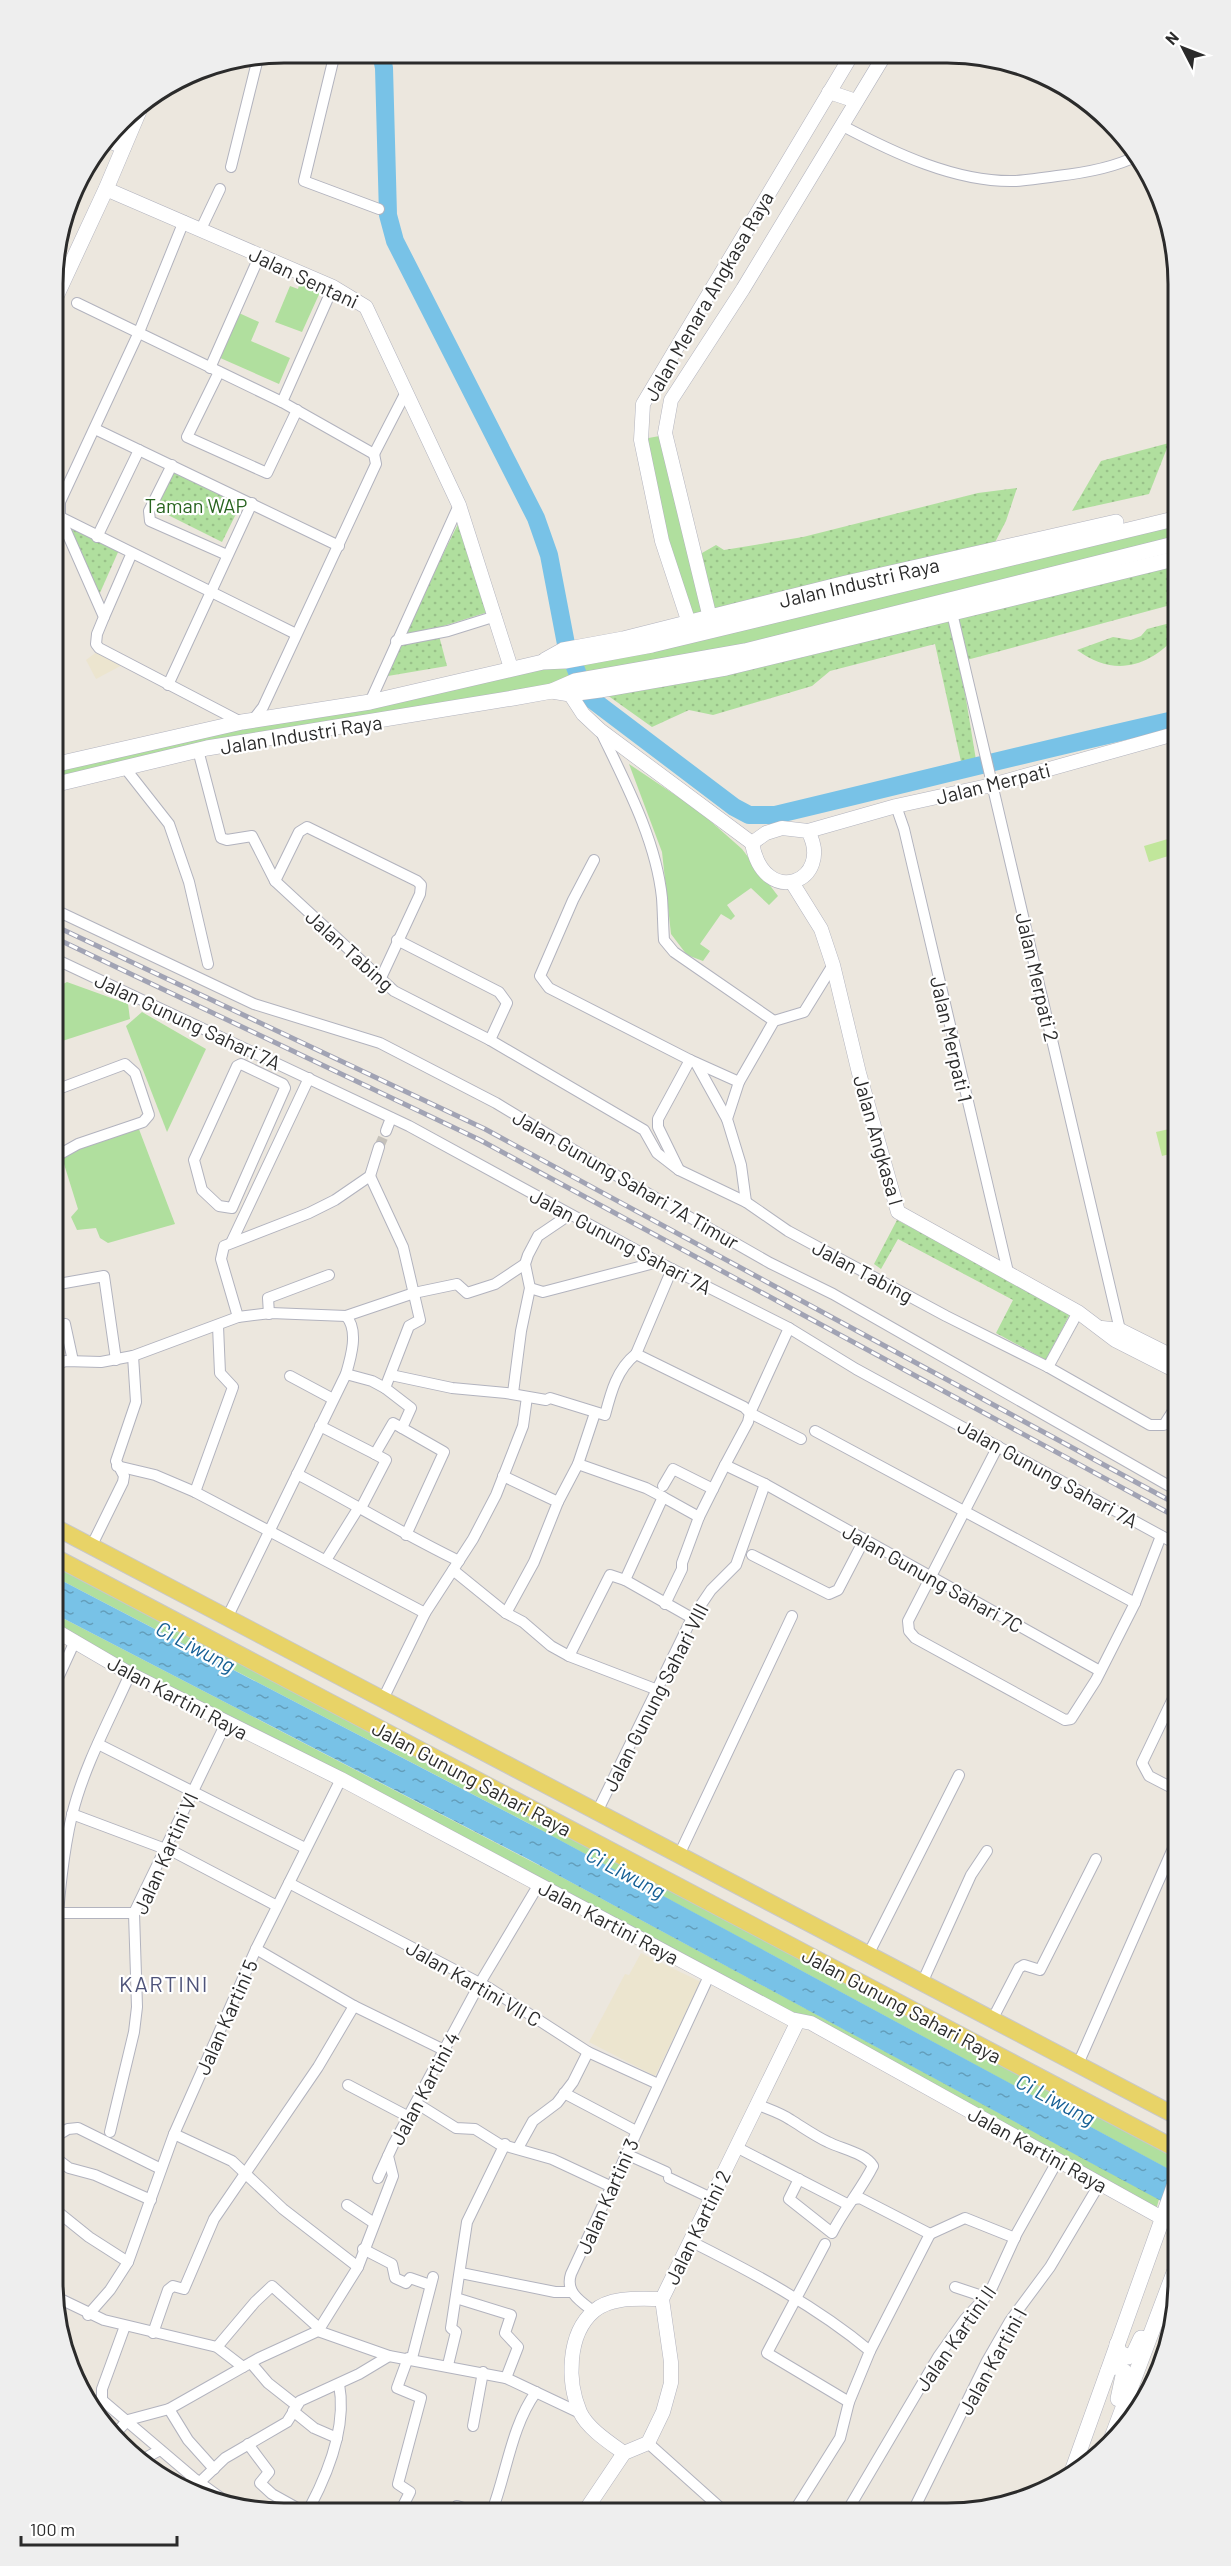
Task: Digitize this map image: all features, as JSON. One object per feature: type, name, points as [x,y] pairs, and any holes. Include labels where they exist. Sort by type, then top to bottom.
[{"type":"main road","points":[[63,281],[135,121]]},
{"type":"main road","name":"Jalan Industri Raya","points":[[63,762],[248,721],[370,702],[543,662],[710,618],[790,606],[945,575],[1168,510]]},
{"type":"main road","name":"Jalan Industri Raya","points":[[582,652],[652,645],[790,606],[846,583],[1168,520]]},
{"type":"main road","name":"Jalan Industri Raya","points":[[599,683],[726,669],[1168,546]]},
{"type":"main road","name":"Jalan Industri Raya","points":[[63,783],[198,750],[575,689],[950,607],[1106,577],[1168,561]]},
{"type":"main road","points":[[1091,566],[1106,577]]},
{"type":"main road","points":[[945,575],[950,607]]},
{"type":"main road","points":[[726,669],[745,651]]},
{"type":"main road","name":"Jalan Gunung Sahari Raya","points":[[63,1531],[1168,2112]]},
{"type":"main road","name":"Jalan Gunung Sahari Raya","points":[[63,1561],[1168,2145]]},
{"type":"main road","points":[[979,2046],[992,2020]]},
{"type":"main road","points":[[1075,2462],[1168,2202]]},
{"type":"main road","points":[[1117,2423],[1168,2288]]},
{"type":"main road","points":[[1117,2344],[1119,2352],[1128,2357],[1134,2353],[1143,2333],[1152,2329]]},
{"type":"main road","points":[[1108,2371],[1113,2365],[1124,2371],[1117,2398],[1123,2407]]},
{"type":"street","points":[[333,63],[304,181],[379,209]]},
{"type":"street","name":"Jalan Menara Angkasa Raya","points":[[689,623],[662,541],[641,440],[646,394],[847,63]]},
{"type":"street","name":"Jalan Menara Angkasa Raya","points":[[710,618],[665,433],[671,400],[743,289],[880,63]]},
{"type":"street","points":[[231,167],[256,65]]},
{"type":"street","points":[[829,92],[856,100]]},
{"type":"street","points":[[841,124],[904,156],[929,165],[978,177],[1014,181],[1078,174],[1130,159]]},
{"type":"street","points":[[114,143],[124,147]]},
{"type":"street","name":"Jalan Sentani","points":[[106,189],[201,228],[333,287],[366,307],[459,506],[511,668]]},
{"type":"street","points":[[201,228],[219,189]]},
{"type":"street","points":[[63,496],[139,332],[184,221]]},
{"type":"street","points":[[260,256],[187,437],[267,473],[297,410]]},
{"type":"street","points":[[282,402],[333,287]]},
{"type":"street","points":[[77,303],[282,402],[374,454]]},
{"type":"street","points":[[131,555],[96,634],[96,644],[99,648],[168,685],[248,721],[263,706],[376,464],[374,454],[406,392]]},
{"type":"street","points":[[646,394],[671,400]]},
{"type":"street","points":[[642,431],[666,427]]},
{"type":"street","points":[[95,429],[339,546]]},
{"type":"street","points":[[97,537],[140,450]]},
{"type":"street","points":[[172,465],[149,511],[150,520],[227,555]]},
{"type":"street","points":[[168,685],[252,503]]},
{"type":"street","points":[[370,702],[459,506]]},
{"type":"street","points":[[63,519],[131,555],[296,634]]},
{"type":"street","points":[[63,524],[104,617]]},
{"type":"street","name":"Jalan Merpati 2","points":[[950,607],[1118,1335]]},
{"type":"street","points":[[396,641],[448,631],[496,616]]},
{"type":"street","points":[[575,689],[583,714],[600,730],[752,843],[761,869],[774,879],[793,884],[802,879],[812,865],[813,843],[808,831],[791,827],[773,830],[752,843]]},
{"type":"street","points":[[600,730],[650,846],[662,898],[664,940],[674,952],[774,1021]]},
{"type":"street","name":"Jalan Merpati","points":[[808,831],[991,778],[1168,735]]},
{"type":"street","name":"Jalan Tabing","points":[[198,750],[218,833],[227,840],[252,836],[275,882],[394,991],[490,1040],[644,1130],[657,1153],[680,1170],[746,1202],[788,1231],[946,1316],[1048,1367],[1150,1425],[1164,1425],[1168,1419]]},
{"type":"street","points":[[125,768],[169,824],[189,882],[208,964]]},
{"type":"street","name":"Jalan Merpati 1","points":[[896,806],[904,829],[1008,1272]]},
{"type":"street","points":[[275,882],[299,832],[307,827],[421,885],[420,894],[396,940],[380,980]]},
{"type":"street","points":[[594,860],[573,900],[540,976],[549,988],[693,1062],[739,1082]]},
{"type":"street","name":"Jalan Angkasa I","points":[[793,884],[813,914],[833,965],[859,1073],[898,1212],[1008,1272],[1102,1328],[1168,1355]]},
{"type":"street","name":"Jalan Gunung Sahari 7A Timur","points":[[63,914],[254,1004],[380,1043],[496,1103],[605,1169],[770,1263],[833,1294],[1168,1485]]},
{"type":"street","points":[[396,940],[499,992],[507,1003],[490,1040]]},
{"type":"street","name":"Jalan Gunung Sahari 7A","points":[[63,963],[391,1118],[658,1262],[789,1328],[856,1369],[1168,1540]]},
{"type":"street","points":[[727,1119],[739,1082],[774,1021],[804,1012],[833,965]]},
{"type":"street","points":[[264,1075],[271,1060]]},
{"type":"street","points":[[693,1062],[727,1119],[741,1165],[746,1202]]},
{"type":"street","points":[[680,1170],[658,1127],[657,1119],[693,1062]]},
{"type":"street","points":[[63,1087],[125,1064],[135,1073],[149,1115],[143,1122],[78,1144],[63,1152]]},
{"type":"street","points":[[241,1064],[264,1075],[284,1084],[285,1088],[232,1208],[226,1209],[219,1206],[202,1190],[194,1160],[237,1066],[241,1064]]},
{"type":"street","points":[[232,1241],[309,1078]]},
{"type":"street","points":[[386,1131],[391,1118]]},
{"type":"street","points":[[644,1130],[658,1127]]},
{"type":"street","points":[[238,1317],[221,1259],[224,1246],[309,1213],[370,1176],[379,1147]]},
{"type":"street","points":[[370,1176],[403,1247],[420,1321],[410,1326],[385,1388]]},
{"type":"street","points":[[63,1363],[116,1360],[133,1356],[238,1317],[269,1314],[346,1316],[414,1293],[457,1284],[467,1293],[495,1284],[525,1264],[538,1236],[569,1215]]},
{"type":"street","points":[[530,1288],[543,1292],[658,1262]]},
{"type":"street","points":[[513,1394],[521,1330],[530,1288],[525,1264]]},
{"type":"street","points":[[391,1375],[452,1388],[546,1400],[550,1398],[605,1415],[610,1393],[623,1364],[636,1354],[672,1269]]},
{"type":"street","points":[[269,1314],[268,1298],[329,1275]]},
{"type":"street","points":[[63,1284],[104,1276],[116,1360]]},
{"type":"street","points":[[1048,1367],[1078,1312]]},
{"type":"street","points":[[227,1618],[346,1374],[353,1339],[350,1321],[346,1316]]},
{"type":"street","points":[[63,1324],[65,1324],[73,1361]]},
{"type":"street","points":[[195,1492],[227,1408],[232,1387],[220,1373],[218,1326]]},
{"type":"street","points":[[665,1604],[682,1569],[682,1563],[699,1517],[748,1422],[789,1328]]},
{"type":"street","name":"Jalan Angkasa I","points":[[1118,1335],[1168,1366]]},
{"type":"street","points":[[636,1354],[744,1407],[750,1413],[801,1439]]},
{"type":"street","points":[[91,1546],[123,1482],[124,1476],[116,1461],[136,1402],[133,1356]]},
{"type":"street","points":[[346,1374],[372,1381],[411,1406],[402,1428]]},
{"type":"street","points":[[290,1376],[333,1399]]},
{"type":"street","points":[[383,1699],[426,1613],[473,1539],[503,1476],[523,1426],[527,1397]]},
{"type":"street","points":[[506,1613],[534,1562],[558,1502],[578,1464],[595,1413]]},
{"type":"street","points":[[375,1454],[393,1424],[444,1452],[406,1535]]},
{"type":"street","points":[[320,1426],[386,1460],[360,1507],[326,1560]]},
{"type":"street","points":[[815,1431],[965,1510],[1135,1604]]},
{"type":"street","points":[[998,1446],[908,1622],[909,1631],[915,1638],[1065,1720],[1075,1716],[1135,1604],[1161,1536]]},
{"type":"street","points":[[578,1464],[663,1492],[699,1517]]},
{"type":"street","points":[[725,1465],[765,1484]]},
{"type":"street","points":[[117,1466],[155,1475],[195,1492],[426,1613]]},
{"type":"street","points":[[625,1580],[673,1469],[713,1489]]},
{"type":"street","points":[[297,1474],[360,1507],[456,1566],[506,1613],[523,1622],[551,1646],[569,1656],[655,1689]]},
{"type":"street","points":[[503,1476],[558,1502]]},
{"type":"street","name":"Jalan Gunung Sahari 7C","points":[[765,1484],[1100,1671]]},
{"type":"street","name":"Jalan Gunung Sahari VIII","points":[[597,1812],[655,1689],[692,1618],[711,1590],[736,1565],[765,1484]]},
{"type":"street","points":[[752,1555],[829,1594],[838,1590],[864,1540]]},
{"type":"street","points":[[569,1656],[609,1575],[625,1580],[692,1618]]},
{"type":"street","points":[[679,1855],[792,1616]]},
{"type":"street","name":"Jalan Kartini Raya","points":[[63,1634],[130,1674],[340,1779],[708,1976],[798,2020],[812,2023],[1100,2183],[1164,2213]]},
{"type":"street","points":[[63,1667],[75,1641]]},
{"type":"street","points":[[63,1866],[72,1814],[98,1744],[130,1674]]},
{"type":"street","points":[[1168,1709],[1142,1763],[1149,1776],[1168,1786]]},
{"type":"street","name":"Jalan Kartini VI","points":[[108,2137],[134,2032],[137,2007],[134,1913],[226,1723]]},
{"type":"street","points":[[98,1744],[306,1848]]},
{"type":"street","points":[[868,1955],[959,1775]]},
{"type":"street","name":"Jalan Kartini 5","points":[[88,2315],[110,2290],[128,2262],[174,2134],[256,1949],[340,1779]]},
{"type":"street","points":[[72,1814],[166,1849],[278,1906]]},
{"type":"street","points":[[922,1983],[971,1875],[987,1851]]},
{"type":"street","points":[[992,2020],[1019,1968],[1024,1965],[1040,1970],[1096,1859]]},
{"type":"street","points":[[1078,2064],[1168,1861]]},
{"type":"street","name":"Jalan Kartini VII C","points":[[289,1883],[480,1983],[588,2052],[658,2084]]},
{"type":"street","name":"Jalan Kartini 4","points":[[319,2330],[358,2267],[393,2176],[388,2156],[480,1983],[539,1884]]},
{"type":"street","points":[[63,1913],[134,1913]]},
{"type":"street","points":[[256,1949],[354,2006],[444,2050]]},
{"type":"street","name":"Jalan Kartini 3","points":[[572,2292],[569,2286],[571,2274],[708,1976]]},
{"type":"street","points":[[153,2332],[168,2290],[173,2286],[184,2289],[207,2232],[318,2067],[354,2006]]},
{"type":"street","name":"Jalan Kartini 2","points":[[648,2443],[663,2412],[671,2383],[671,2362],[662,2299],[798,2020]]},
{"type":"street","points":[[518,2148],[538,2115],[551,2109],[573,2082],[588,2052]]},
{"type":"street","points":[[348,2085],[409,2116]]},
{"type":"street","points":[[564,2093],[636,2131]]},
{"type":"street","points":[[416,2103],[456,2128],[475,2129],[505,2144],[552,2159],[612,2187]]},
{"type":"street","points":[[756,2104],[788,2118],[803,2129],[873,2164],[832,2233],[789,2199],[799,2179]]},
{"type":"street","points":[[63,2132],[78,2128],[108,2137],[161,2169]]},
{"type":"street","points":[[174,2134],[232,2161],[247,2172],[283,2209],[358,2267]]},
{"type":"street","points":[[448,2365],[456,2332],[451,2328],[467,2222],[505,2144]]},
{"type":"street","points":[[736,2147],[799,2179],[850,2201],[860,2198],[930,2234]]},
{"type":"street","points":[[626,2154],[711,2198]]},
{"type":"street","points":[[378,2178],[388,2156]]},
{"type":"street","name":"Jalan Kartini II","points":[[852,2503],[939,2357],[964,2319],[985,2297],[1058,2160]]},
{"type":"street","points":[[63,2164],[95,2175],[150,2200]]},
{"type":"street","name":"Jalan Kartini I","points":[[917,2503],[987,2361],[1010,2321],[1061,2250],[1100,2183]]},
{"type":"street","points":[[347,2205],[374,2223]]},
{"type":"street","points":[[63,2217],[89,2237],[128,2262]]},
{"type":"street","points":[[799,2503],[840,2438],[849,2402],[870,2351],[930,2234],[965,2218],[1015,2238]]},
{"type":"street","points":[[690,2241],[744,2268],[846,2331],[870,2351]]},
{"type":"street","points":[[825,2244],[767,2353],[849,2402]]},
{"type":"street","points":[[363,2249],[392,2264],[395,2278],[406,2283],[410,2278],[431,2281],[410,2358],[397,2388],[421,2398],[398,2484],[410,2492],[404,2503]]},
{"type":"street","points":[[461,2273],[555,2292],[572,2292],[593,2311]]},
{"type":"street","points":[[217,2347],[248,2309],[272,2286],[319,2330],[389,2356],[448,2365],[506,2378],[580,2414],[624,2453]]},
{"type":"street","points":[[955,2287],[985,2297]]},
{"type":"street","points":[[456,2298],[511,2315],[505,2333],[518,2347],[506,2378]]},
{"type":"street","points":[[580,2414],[571,2375],[572,2353],[581,2330],[593,2311],[624,2300],[662,2299]]},
{"type":"street","points":[[64,2302],[88,2315],[125,2326],[217,2347],[247,2365],[268,2382],[314,2428],[337,2438]]},
{"type":"street","points":[[102,2400],[102,2389],[125,2326]]},
{"type":"street","points":[[119,2429],[128,2420],[170,2409],[247,2365],[319,2330]]},
{"type":"street","points":[[192,2483],[199,2481],[248,2444],[278,2429],[287,2422],[304,2397],[339,2384],[389,2356]]},
{"type":"street","points":[[473,2426],[483,2372]]},
{"type":"street","points":[[310,2503],[323,2480],[337,2438],[341,2396],[339,2384]]},
{"type":"street","points":[[495,2503],[521,2415],[536,2392]]},
{"type":"street","points":[[98,2402],[102,2400]]},
{"type":"street","points":[[102,2400],[212,2491]]},
{"type":"street","points":[[170,2409],[188,2440],[214,2469]]},
{"type":"street","points":[[590,2503],[624,2453],[648,2443],[715,2503]]},
{"type":"street","points":[[248,2444],[269,2471],[260,2483],[272,2494],[292,2503]]},
{"type":"street","points":[[149,2457],[160,2450]]},
{"type":"shaded area","points":[[102,648],[126,663],[96,679],[86,660]]},
{"type":"shaded area","points":[[641,1953],[701,1982],[655,2076],[589,2042],[625,1974],[629,1975]]},
{"type":"green space","points":[[301,279],[321,290],[302,332],[275,322],[290,286],[298,289]]},
{"type":"green space","points":[[239,313],[259,322],[251,341],[290,358],[279,384],[218,357]]},
{"type":"green space","points":[[665,435],[710,618],[689,623],[643,439]]},
{"type":"green space","points":[[1168,443],[1149,494],[1072,511],[1101,461]]},
{"type":"green space","name":"Taman WAP","points":[[171,469],[241,504],[222,542],[152,507]]},
{"type":"green space","points":[[1017,488],[1006,521],[991,550],[710,618],[695,557],[716,545],[724,550],[803,537],[978,493]]},
{"type":"green space","points":[[1168,520],[1168,545],[1038,577],[617,672],[63,783],[63,762],[370,702]]},
{"type":"green space","points":[[458,524],[488,612],[437,628],[447,666],[382,677]]},
{"type":"green space","points":[[69,525],[119,550],[99,595]]},
{"type":"green space","points":[[1168,560],[1168,606],[963,661],[954,626],[977,766],[962,766],[935,644],[830,671],[812,686],[713,715],[689,710],[652,727],[600,690]]},
{"type":"green space","points":[[1168,624],[1168,644],[1155,655],[1130,665],[1104,664],[1077,650],[1113,637],[1131,640],[1141,636],[1147,629]]},
{"type":"green space","points":[[629,764],[699,811],[742,849],[778,896],[769,905],[751,888],[727,905],[735,916],[731,920],[721,914],[700,944],[710,951],[703,961],[687,955],[671,934],[662,852]]},
{"type":"green space","points":[[1168,839],[1168,856],[1149,862],[1144,846]]},
{"type":"green space","points":[[67,982],[128,1004],[130,1019],[63,1041],[63,984]]},
{"type":"green space","points":[[142,1012],[206,1049],[167,1132],[126,1026]]},
{"type":"green space","points":[[137,1124],[175,1224],[108,1243],[100,1238],[96,1228],[77,1230],[71,1217],[78,1209],[63,1164],[63,1147]]},
{"type":"green space","points":[[1168,1129],[1168,1154],[1162,1156],[1156,1132]]},
{"type":"green space","points":[[897,1220],[1071,1312],[1046,1360],[996,1333],[1013,1300],[898,1239],[881,1269],[874,1264]]},
{"type":"green space","points":[[63,1561],[1168,2145],[1168,2169],[526,1822],[63,1581]]},
{"type":"green space","points":[[63,1618],[554,1873],[1159,2199],[1155,2214],[812,2023],[63,1635]]},
{"type":"water","points":[[63,1581],[543,1831],[1168,2169],[1168,2205],[528,1859],[63,1618]]},
{"type":"waterway","points":[[383,63],[388,215],[395,241],[536,518],[549,555],[566,644],[586,695],[734,807],[749,815],[775,815],[1168,721]]},
{"type":"tunnel","points":[[379,1147],[386,1131]]},
{"type":"railway","points":[[63,930],[485,1129],[1168,1500]]},
{"type":"railway","points":[[63,942],[480,1140],[1168,1513]]},
{"type":"district","name":"KARTINI","points":[[164,1983]]},
{"type":"water label","name":"Ci Liwung","points":[[196,1646]]},
{"type":"water label","name":"Ci Liwung","points":[[626,1872]]},
{"type":"water label","name":"Ci Liwung","points":[[1056,2099]]}]
